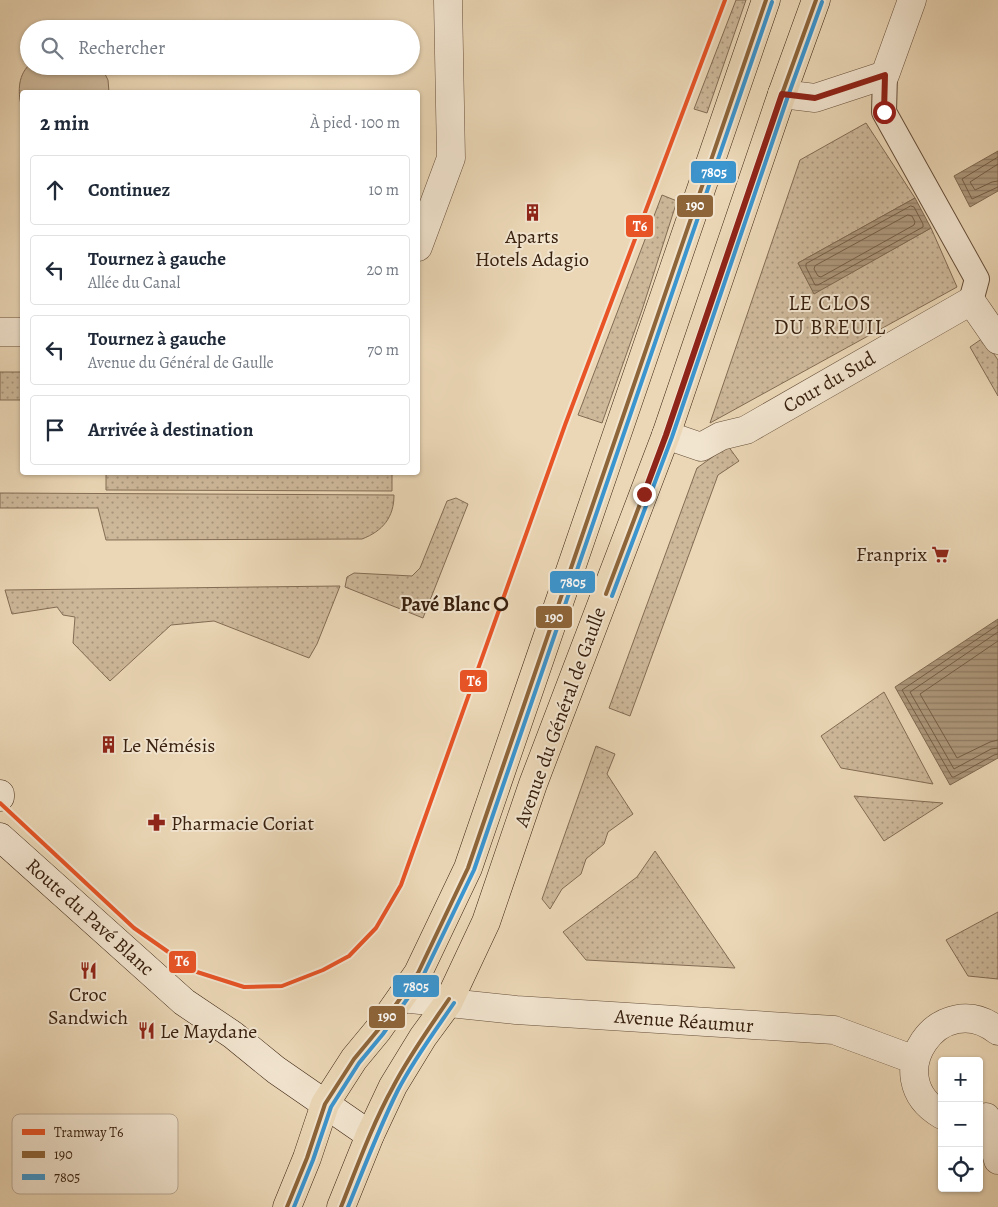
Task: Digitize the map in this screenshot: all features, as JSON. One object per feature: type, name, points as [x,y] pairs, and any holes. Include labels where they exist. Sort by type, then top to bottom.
[{"type":"main road","name":"Avenue du Général de Gaulle","points":[[288,1207],[325,1104],[354,1059],[378,1030],[418,973],[468,868],[766,0]]},
{"type":"main road","name":"Avenue du Général de Gaulle","points":[[341,1207],[370,1135],[393,1086],[423,1037],[448,1003],[486,922],[533,784],[666,435],[816,0]]},
{"type":"street","points":[[420,242],[451,158],[448,0]]},
{"type":"street","points":[[912,0],[885,75],[884,112],[977,279],[972,301],[998,340]]},
{"type":"street","points":[[782,94],[815,98],[885,75]]},
{"type":"street","name":"Cour du Sud","points":[[666,435],[701,447],[722,436],[746,430],[972,301]]},
{"type":"street","points":[[0,332],[20,332]]},
{"type":"street","name":"Route du Pavé Blanc","points":[[0,837],[184,1002],[233,1035],[276,1070],[325,1104]]},
{"type":"street","name":"Avenue Réaumur","points":[[401,998],[516,1010],[834,1030],[915,1060]]},
{"type":"street","points":[[938,1112],[928,1105],[919,1092],[915,1076],[915,1060],[920,1045],[930,1032],[944,1023],[960,1019],[976,1019],[991,1025],[998,1031]]},
{"type":"street","points":[[325,1104],[370,1135]]},
{"type":"street","points":[[988,1115],[998,1160]]},
{"type":"shaded area","points":[[736,0],[746,0],[707,113],[694,109]]},
{"type":"shaded area","points":[[22,75],[106,75],[109,90],[20,90]]},
{"type":"shaded area","points":[[866,123],[915,198],[798,263],[814,293],[931,228],[957,287],[710,423],[800,160]]},
{"type":"shaded area","points":[[662,195],[677,201],[642,310],[602,423],[578,415]]},
{"type":"shaded area","points":[[983,338],[998,360],[998,396],[970,347]]},
{"type":"shaded area","points":[[0,372],[20,372],[20,400],[0,400]]},
{"type":"shaded area","points":[[728,446],[739,461],[718,475],[630,716],[609,708],[697,468]]},
{"type":"shaded area","points":[[106,475],[392,475],[392,491],[106,490]]},
{"type":"shaded area","points":[[0,493],[394,495],[392,510],[386,522],[376,532],[362,539],[106,540],[98,508],[0,508]]},
{"type":"shaded area","points":[[456,498],[468,504],[423,618],[345,587],[347,577],[354,573],[412,576],[420,568],[447,501]]},
{"type":"shaded area","points":[[340,586],[317,644],[309,658],[214,621],[171,625],[110,681],[73,643],[75,617],[63,615],[57,607],[12,614],[5,590]]},
{"type":"shaded area","points":[[884,692],[933,784],[841,768],[821,736]]},
{"type":"shaded area","points":[[596,746],[615,754],[607,774],[633,814],[608,832],[604,844],[586,859],[581,874],[562,889],[550,909],[542,899]]},
{"type":"shaded area","points":[[854,796],[943,803],[884,841]]},
{"type":"shaded area","points":[[655,851],[735,968],[586,960],[563,932],[637,877]]},
{"type":"shaded area","points":[[998,912],[998,979],[968,976],[946,940]]},
{"type":"water","points":[[998,151],[998,191],[970,207],[954,176]]},
{"type":"water","points":[[915,198],[931,228],[814,294],[798,263]]},
{"type":"water","points":[[998,619],[998,758],[950,785],[895,687]]},
{"type":"tram line","name":"T6","points":[[0,803],[134,928],[197,972],[244,987],[282,986],[323,970],[349,956],[376,928],[401,885],[565,425],[725,0]]},
{"type":"transit line","name":"190","points":[[287,1207],[307,1158],[325,1104],[354,1059],[378,1030],[418,973],[468,868],[766,0]]},
{"type":"transit line","name":"190","points":[[606,594],[666,435],[816,0]]},
{"type":"transit line","name":"7805","points":[[294,1207],[313,1160],[331,1107],[359,1063],[383,1034],[423,976],[474,870],[772,2]]},
{"type":"transit line","name":"7805","points":[[612,596],[672,437],[822,2]]},
{"type":"transit line","name":"190","points":[[341,1207],[385,1101],[399,1075],[449,999]]},
{"type":"transit line","name":"7805","points":[[348,1207],[398,1090],[418,1056],[454,1003]]},
{"type":"place","name":"Aparts Hotels Adagio","points":[[532,212]]},
{"type":"place","name":"Franprix","points":[[941,554]]},
{"type":"place","name":"Pavé Blanc","points":[[501,604]]},
{"type":"place","name":"Le Némésis","points":[[108,745]]},
{"type":"place","name":"Pharmacie Coriat","points":[[157,823]]},
{"type":"place","name":"Croc Sandwich","points":[[88,970]]},
{"type":"place","name":"Le Maydane","points":[[146,1031]]},
{"type":"district","name":"LE CLOS DU BREUIL","points":[[830,315]]},
{"type":"route","points":[[644,494],[666,435],[782,94],[815,98],[885,75],[884,112]]}]
